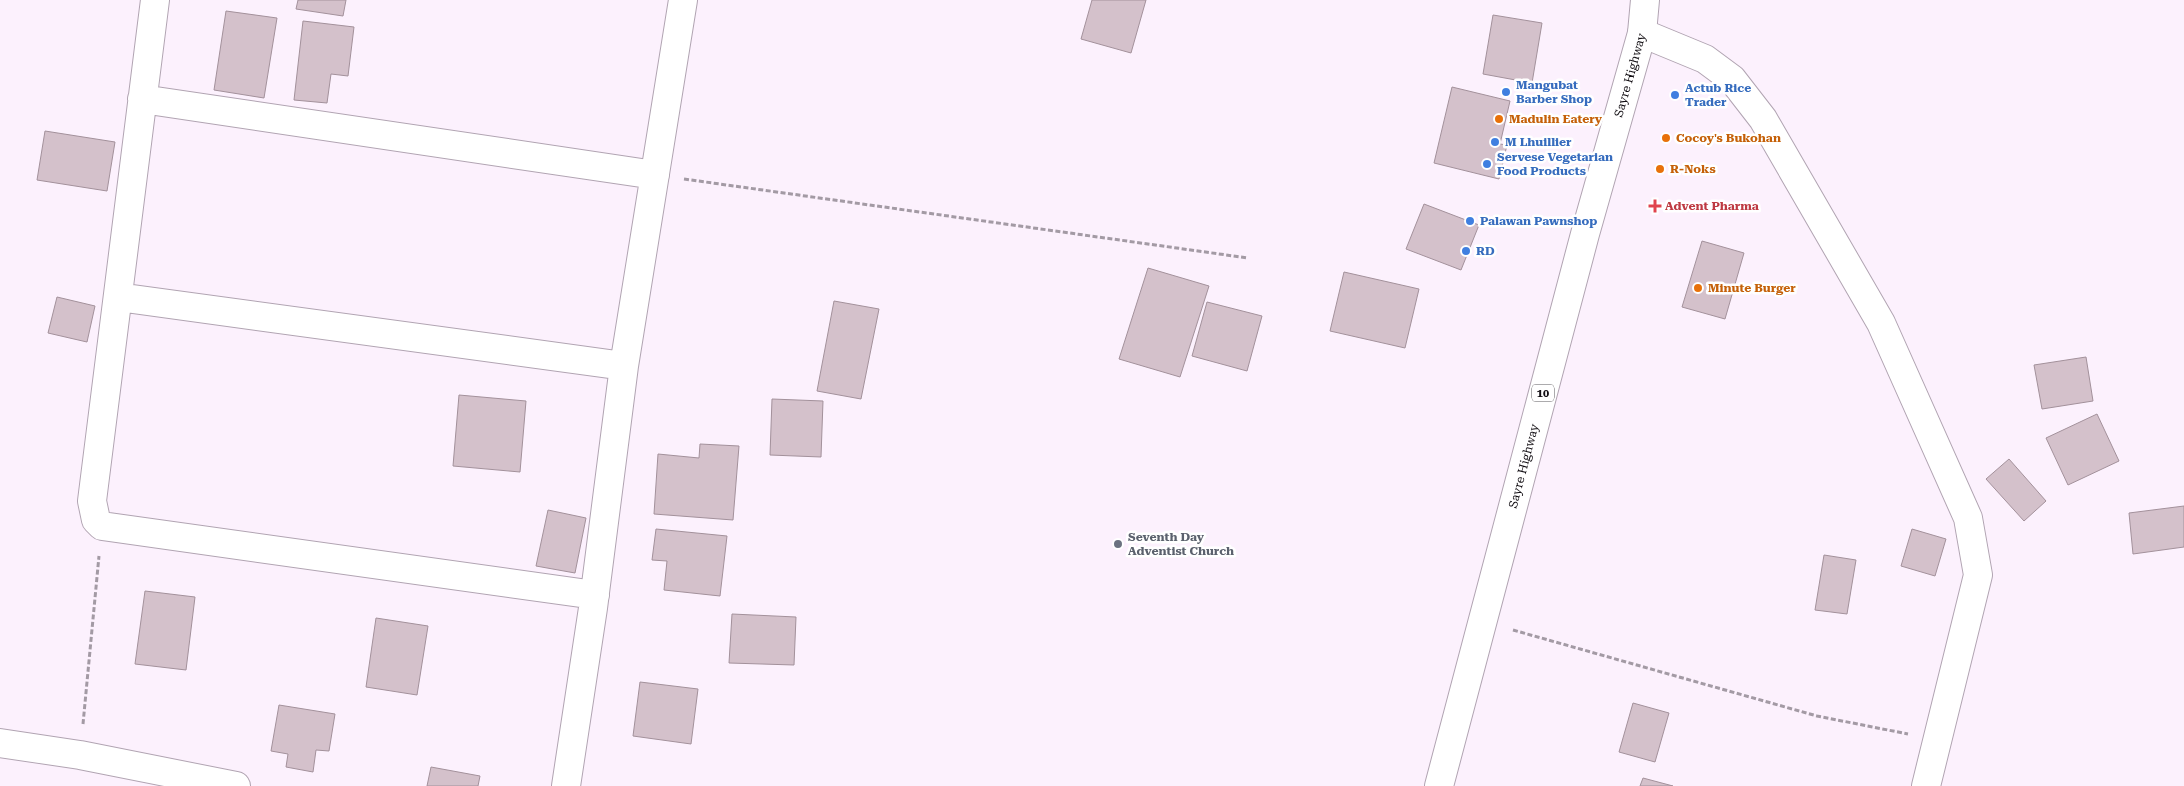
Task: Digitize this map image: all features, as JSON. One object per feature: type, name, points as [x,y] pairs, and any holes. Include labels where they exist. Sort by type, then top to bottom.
[{"type":"main road","points":[[155,0],[92,501],[96,520],[102,526],[595,595]]},
{"type":"main road","points":[[566,786],[595,595],[624,366],[683,0]]},
{"type":"main road","name":"Sayre Highway","points":[[1438,786],[1481,621],[1642,33],[1645,0]]},
{"type":"main road","points":[[1642,33],[1705,59],[1732,79],[1763,119],[1881,323],[1968,518],[1978,575],[1936,739],[1926,786]]},
{"type":"main road","points":[[142,99],[656,175]]},
{"type":"main road","points":[[118,298],[624,366]]},
{"type":"main road","points":[[0,743],[80,755],[236,786]]},
{"type":"path","points":[[656,175],[1248,258]]},
{"type":"path","points":[[80,755],[102,526]]},
{"type":"path","points":[[1481,621],[1817,716],[1936,739]]},
{"type":"building","points":[[298,0],[346,0],[343,16],[296,9]]},
{"type":"building","points":[[1092,0],[1146,0],[1131,53],[1081,39]]},
{"type":"building","points":[[226,11],[277,18],[264,98],[214,90]]},
{"type":"building","points":[[1493,15],[1542,23],[1532,83],[1483,74]]},
{"type":"building","points":[[303,21],[354,27],[348,76],[331,74],[327,103],[294,100]]},
{"type":"building","points":[[1452,87],[1510,101],[1500,144],[1507,145],[1499,179],[1434,163]]},
{"type":"building","points":[[45,131],[115,142],[107,191],[37,180]]},
{"type":"building","points":[[1424,204],[1479,225],[1461,270],[1406,249]]},
{"type":"building","points":[[1702,241],[1744,253],[1725,319],[1682,307]]},
{"type":"building","points":[[1148,268],[1209,286],[1180,377],[1119,359]]},
{"type":"building","points":[[1344,272],[1419,289],[1405,348],[1330,331]]},
{"type":"building","points":[[57,297],[95,306],[87,342],[48,333]]},
{"type":"building","points":[[834,301],[879,309],[861,399],[817,391]]},
{"type":"building","points":[[1207,302],[1262,316],[1247,371],[1192,356]]},
{"type":"building","points":[[2086,357],[2093,401],[2042,409],[2034,365]]},
{"type":"building","points":[[459,395],[526,401],[520,472],[453,466]]},
{"type":"building","points":[[772,399],[823,401],[821,457],[770,455]]},
{"type":"building","points":[[2097,414],[2119,461],[2068,485],[2046,438]]},
{"type":"building","points":[[700,444],[739,446],[733,520],[654,514],[658,454],[699,458]]},
{"type":"building","points":[[2009,459],[2046,501],[2024,521],[1986,479]]},
{"type":"building","points":[[2184,506],[2184,547],[2133,554],[2129,513]]},
{"type":"building","points":[[548,510],[586,518],[575,573],[536,566]]},
{"type":"building","points":[[656,529],[727,536],[720,596],[664,590],[667,561],[652,560]]},
{"type":"building","points":[[1912,529],[1946,539],[1935,576],[1901,566]]},
{"type":"building","points":[[1824,555],[1856,560],[1847,614],[1815,610]]},
{"type":"building","points":[[145,591],[195,597],[186,670],[135,664]]},
{"type":"building","points":[[732,614],[796,617],[794,665],[729,663]]},
{"type":"building","points":[[376,618],[428,626],[417,695],[366,687]]},
{"type":"building","points":[[640,682],[698,689],[691,744],[633,736]]},
{"type":"building","points":[[1633,703],[1669,713],[1655,762],[1619,752]]},
{"type":"building","points":[[279,705],[335,714],[329,751],[316,750],[313,772],[286,767],[288,754],[271,751]]},
{"type":"building","points":[[431,767],[480,776],[478,786],[427,786]]},
{"type":"building","points":[[1643,778],[1673,786],[1640,786]]},
{"type":"place","name":"Mangubat Barber Shop","points":[[1506,92]]},
{"type":"place","name":"Actub Rice Trader","points":[[1675,95]]},
{"type":"place","name":"Madulin Eatery","points":[[1499,119]]},
{"type":"place","name":"Cocoy's Bukohan","points":[[1666,138]]},
{"type":"place","name":"M Lhuillier","points":[[1495,142]]},
{"type":"place","name":"Servese Vegetarian Food Products","points":[[1487,164]]},
{"type":"place","name":"R-Noks","points":[[1660,169]]},
{"type":"place","name":"Advent Pharma","points":[[1655,206]]},
{"type":"place","name":"Palawan Pawnshop","points":[[1470,221]]},
{"type":"place","name":"RD","points":[[1466,251]]},
{"type":"place","name":"Minute Burger","points":[[1698,288]]},
{"type":"place","name":"Seventh Day Adventist Church","points":[[1118,544]]}]
